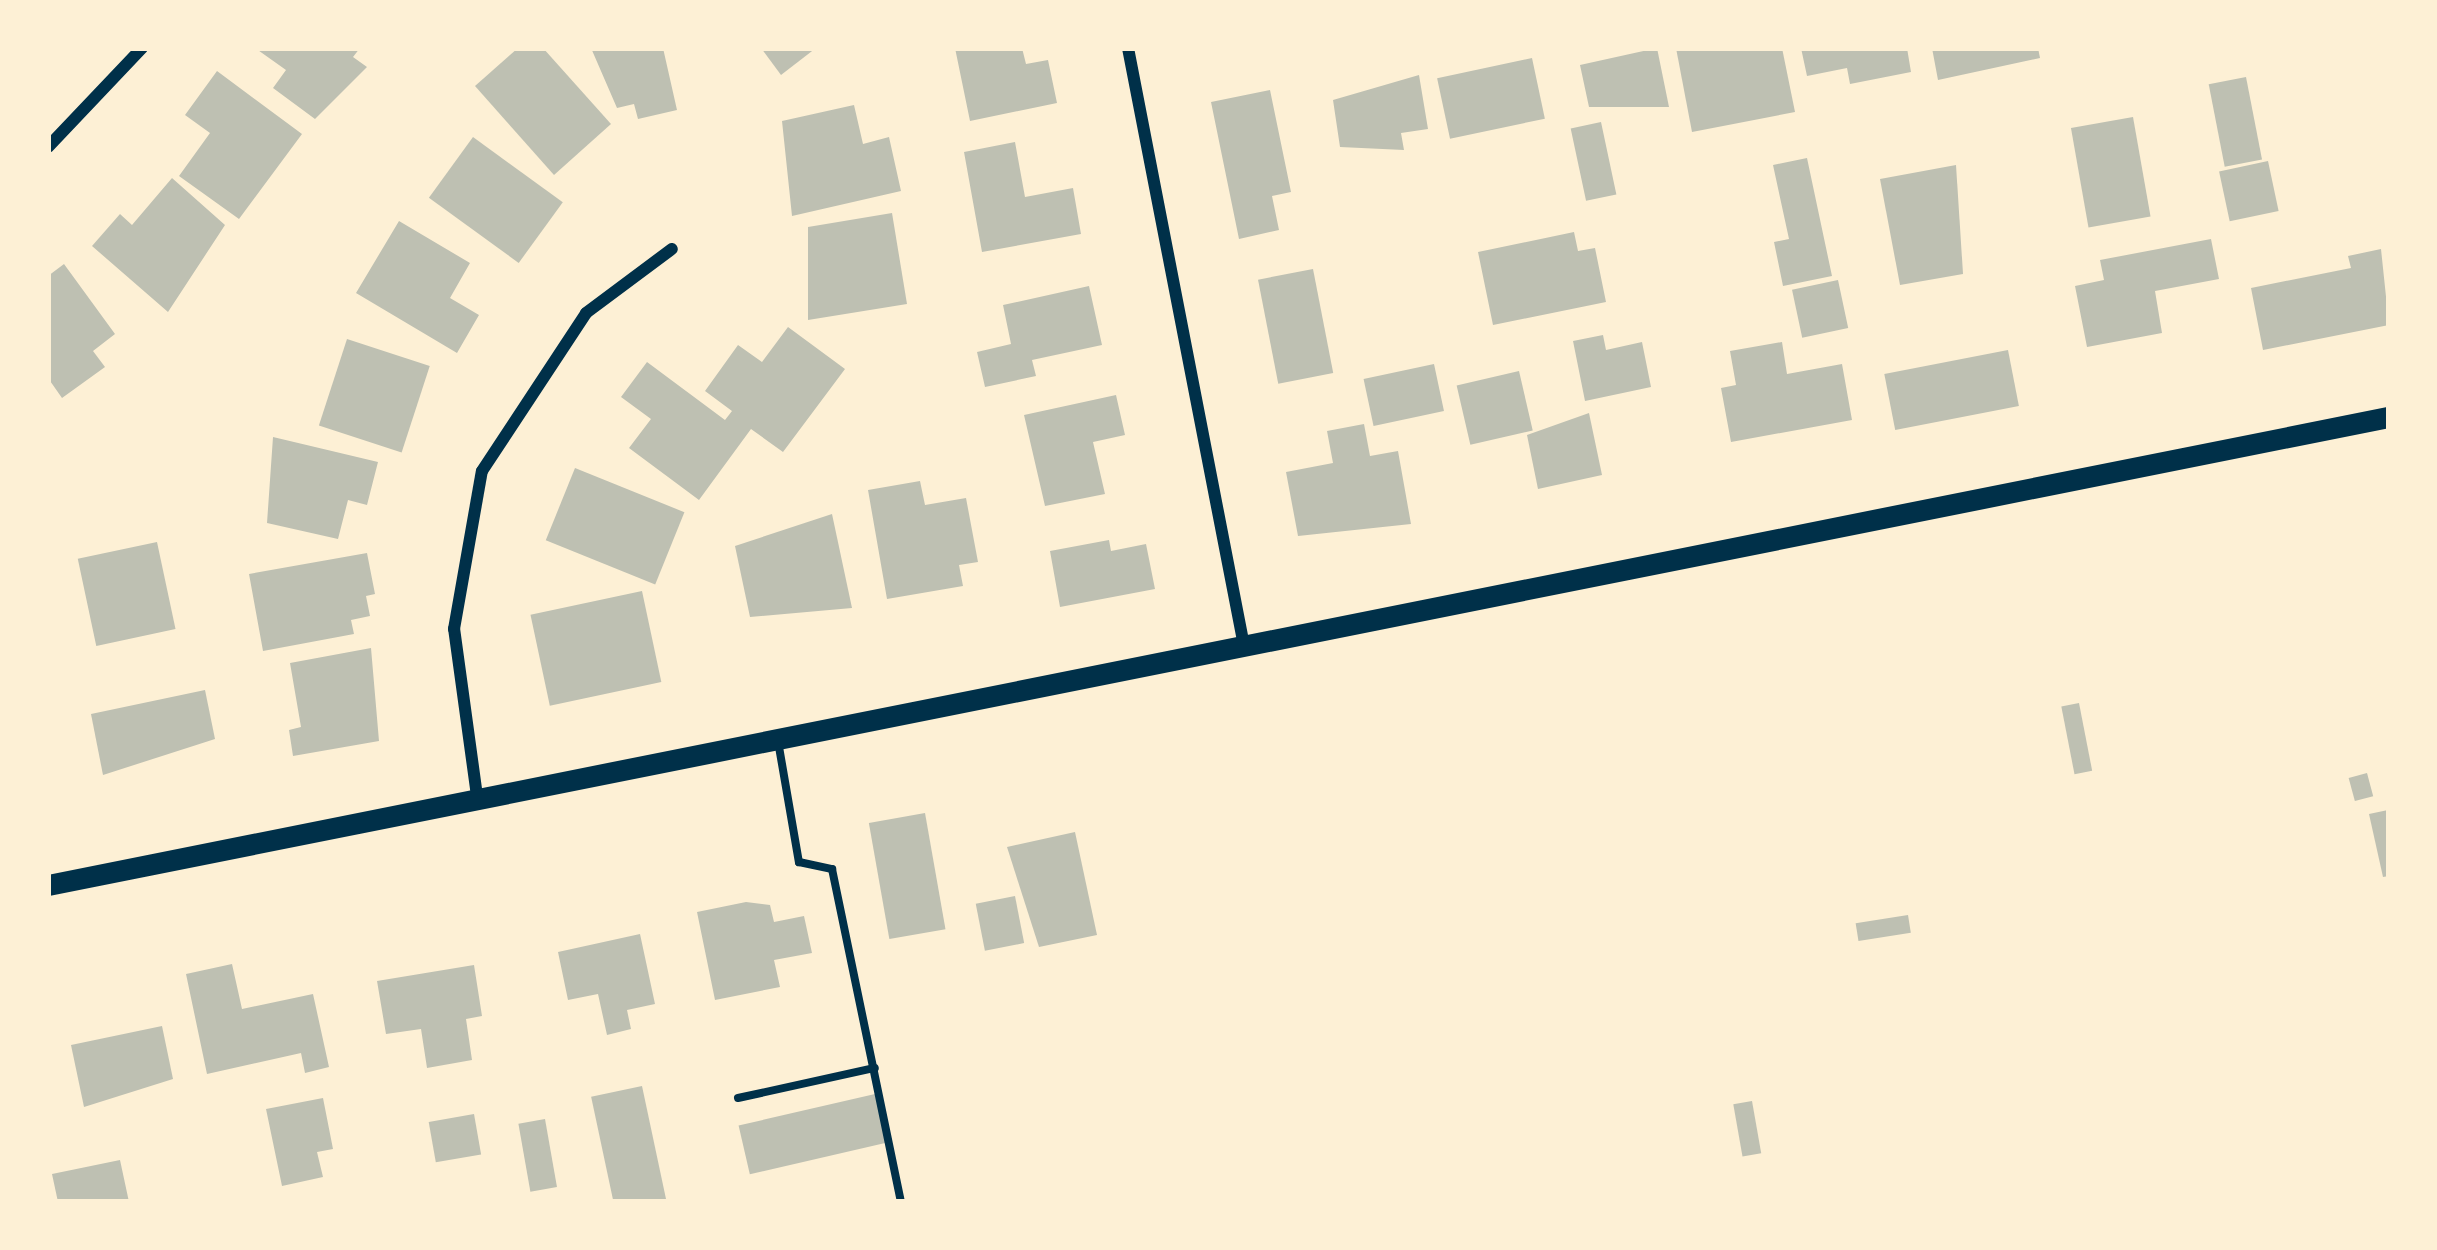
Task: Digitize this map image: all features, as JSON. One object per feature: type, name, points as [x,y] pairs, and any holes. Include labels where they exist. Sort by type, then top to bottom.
[{"type":"street","points":[[48,147],[142,48]]},
{"type":"street","points":[[1128,48],[1244,646]]},
{"type":"street","points":[[477,796],[454,629],[482,471],[586,313],[672,249]]},
{"type":"street","points":[[48,885],[2389,417]]},
{"type":"lane","points":[[777,737],[799,862],[832,869],[901,1202]]},
{"type":"lane","points":[[738,1098],[875,1068]]},
{"type":"building","points":[[255,48],[360,48],[353,57],[367,67],[315,119],[273,88],[286,70]]},
{"type":"building","points":[[518,48],[543,48],[611,124],[554,175],[475,86]]},
{"type":"building","points":[[591,48],[663,48],[677,110],[638,119],[634,104],[617,108]]},
{"type":"building","points":[[761,48],[816,48],[781,75]]},
{"type":"building","points":[[955,48],[1022,48],[1026,64],[1048,60],[1057,103],[970,121]]},
{"type":"building","points":[[1657,48],[1669,107],[1589,107],[1580,65]]},
{"type":"building","points":[[1676,48],[1782,48],[1795,112],[1692,132]]},
{"type":"building","points":[[1801,48],[1907,48],[1911,72],[1850,84],[1847,68],[1807,76]]},
{"type":"building","points":[[1932,48],[2038,48],[2040,58],[1938,80]]},
{"type":"building","points":[[1532,58],[1545,119],[1450,139],[1437,78]]},
{"type":"building","points":[[217,71],[302,134],[239,219],[179,176],[210,133],[185,115]]},
{"type":"building","points":[[1419,75],[1428,129],[1401,133],[1404,150],[1340,147],[1333,100]]},
{"type":"building","points":[[2246,77],[2262,159],[2225,167],[2209,84]]},
{"type":"building","points":[[1270,90],[1291,192],[1272,196],[1279,230],[1239,239],[1211,102]]},
{"type":"building","points":[[854,105],[863,144],[889,137],[901,191],[792,216],[782,121]]},
{"type":"building","points":[[2133,117],[2151,216],[2088,227],[2071,128]]},
{"type":"building","points":[[1601,122],[1616,194],[1586,201],[1571,128]]},
{"type":"building","points":[[473,137],[563,202],[519,263],[429,198]]},
{"type":"building","points":[[1015,142],[1025,197],[1073,188],[1081,234],[982,252],[964,152]]},
{"type":"building","points":[[1807,158],[1832,276],[1783,286],[1774,242],[1789,239],[1773,165]]},
{"type":"building","points":[[2268,161],[2279,211],[2230,221],[2219,171]]},
{"type":"building","points":[[1956,165],[1963,274],[1900,285],[1880,179]]},
{"type":"building","points":[[172,178],[225,225],[168,312],[92,246],[120,214],[132,225]]},
{"type":"building","points":[[892,213],[907,304],[808,320],[808,227]]},
{"type":"building","points":[[399,221],[470,263],[450,298],[479,315],[457,353],[356,293]]},
{"type":"building","points":[[1574,232],[1578,251],[1595,248],[1606,302],[1493,325],[1478,252]]},
{"type":"building","points":[[2211,239],[2219,279],[2155,291],[2162,333],[2087,347],[2075,286],[2104,280],[2100,260]]},
{"type":"building","points":[[2381,249],[2389,325],[2263,350],[2251,288],[2351,268],[2348,256]]},
{"type":"building","points":[[64,264],[115,334],[93,351],[105,367],[62,398],[48,378],[48,276]]},
{"type":"building","points":[[1313,269],[1333,373],[1278,384],[1258,280]]},
{"type":"building","points":[[1838,280],[1848,328],[1802,338],[1792,290]]},
{"type":"building","points":[[1089,286],[1102,345],[1032,360],[1036,376],[985,387],[977,352],[1011,344],[1003,305]]},
{"type":"building","points":[[788,327],[845,369],[783,452],[751,429],[699,500],[629,448],[651,419],[621,397],[647,362],[725,420],[732,411],[705,391],[738,345],[762,362]]},
{"type":"building","points":[[1603,335],[1606,350],[1642,342],[1651,387],[1585,401],[1573,341]]},
{"type":"building","points":[[347,339],[430,366],[402,452],[319,426]]},
{"type":"building","points":[[1782,342],[1787,374],[1842,364],[1852,420],[1731,442],[1721,388],[1736,385],[1730,351]]},
{"type":"building","points":[[2008,350],[2019,406],[1895,430],[1884,374]]},
{"type":"building","points":[[1434,364],[1444,411],[1374,426],[1364,379]]},
{"type":"building","points":[[1519,371],[1533,430],[1470,445],[1457,385]]},
{"type":"building","points":[[1116,395],[1125,435],[1093,442],[1105,494],[1045,506],[1024,415]]},
{"type":"building","points":[[1589,413],[1602,475],[1538,489],[1527,435]]},
{"type":"building","points":[[1364,424],[1370,456],[1398,451],[1411,524],[1298,536],[1286,472],[1333,463],[1327,431]]},
{"type":"building","points":[[273,437],[378,462],[367,505],[348,500],[338,539],[267,523]]},
{"type":"building","points":[[575,468],[684,512],[655,585],[546,540]]},
{"type":"building","points":[[920,481],[925,505],[966,498],[978,562],[959,565],[963,586],[887,599],[868,490]]},
{"type":"building","points":[[832,514],[852,608],[750,617],[735,546]]},
{"type":"building","points":[[1109,540],[1111,551],[1146,544],[1155,589],[1060,607],[1050,551]]},
{"type":"building","points":[[157,542],[176,629],[96,646],[78,559]]},
{"type":"building","points":[[367,553],[375,594],[366,596],[370,616],[351,620],[354,634],[263,651],[249,574]]},
{"type":"building","points":[[642,591],[661,682],[550,706],[530,615]]},
{"type":"building","points":[[371,648],[379,741],[293,756],[289,730],[301,727],[290,663]]},
{"type":"building","points":[[205,690],[215,739],[103,775],[91,714]]},
{"type":"building","points":[[2079,703],[2092,771],[2074,774],[2061,706]]},
{"type":"building","points":[[2367,773],[2373,796],[2355,801],[2349,778]]},
{"type":"building","points":[[2388,810],[2389,876],[2383,877],[2369,814]]},
{"type":"building","points":[[925,813],[945,929],[889,939],[869,823]]},
{"type":"building","points":[[1075,832],[1097,935],[1039,947],[1007,847]]},
{"type":"building","points":[[1015,896],[1024,943],[985,951],[976,904]]},
{"type":"building","points":[[746,902],[770,905],[774,922],[804,916],[812,953],[774,960],[780,987],[715,1000],[697,912]]},
{"type":"building","points":[[1908,915],[1911,933],[1858,941],[1856,923]]},
{"type":"building","points":[[640,934],[655,1004],[627,1010],[631,1029],[607,1035],[598,994],[568,1000],[558,952]]},
{"type":"building","points":[[232,964],[242,1009],[313,994],[329,1067],[305,1073],[301,1053],[207,1074],[186,974]]},
{"type":"building","points":[[474,965],[482,1016],[466,1019],[472,1060],[427,1068],[421,1029],[386,1034],[377,981]]},
{"type":"building","points":[[162,1026],[173,1079],[84,1107],[71,1045]]},
{"type":"building","points":[[642,1086],[667,1201],[613,1202],[591,1097]]},
{"type":"building","points":[[875,1094],[886,1143],[750,1174],[739,1125]]},
{"type":"building","points":[[323,1098],[333,1149],[317,1152],[323,1177],[282,1186],[266,1109]]},
{"type":"building","points":[[1752,1101],[1761,1153],[1742,1156],[1733,1104]]},
{"type":"building","points":[[474,1114],[481,1154],[436,1162],[429,1122]]},
{"type":"building","points":[[545,1119],[557,1187],[530,1192],[518,1124]]},
{"type":"building","points":[[120,1160],[129,1202],[58,1202],[52,1174]]}]
